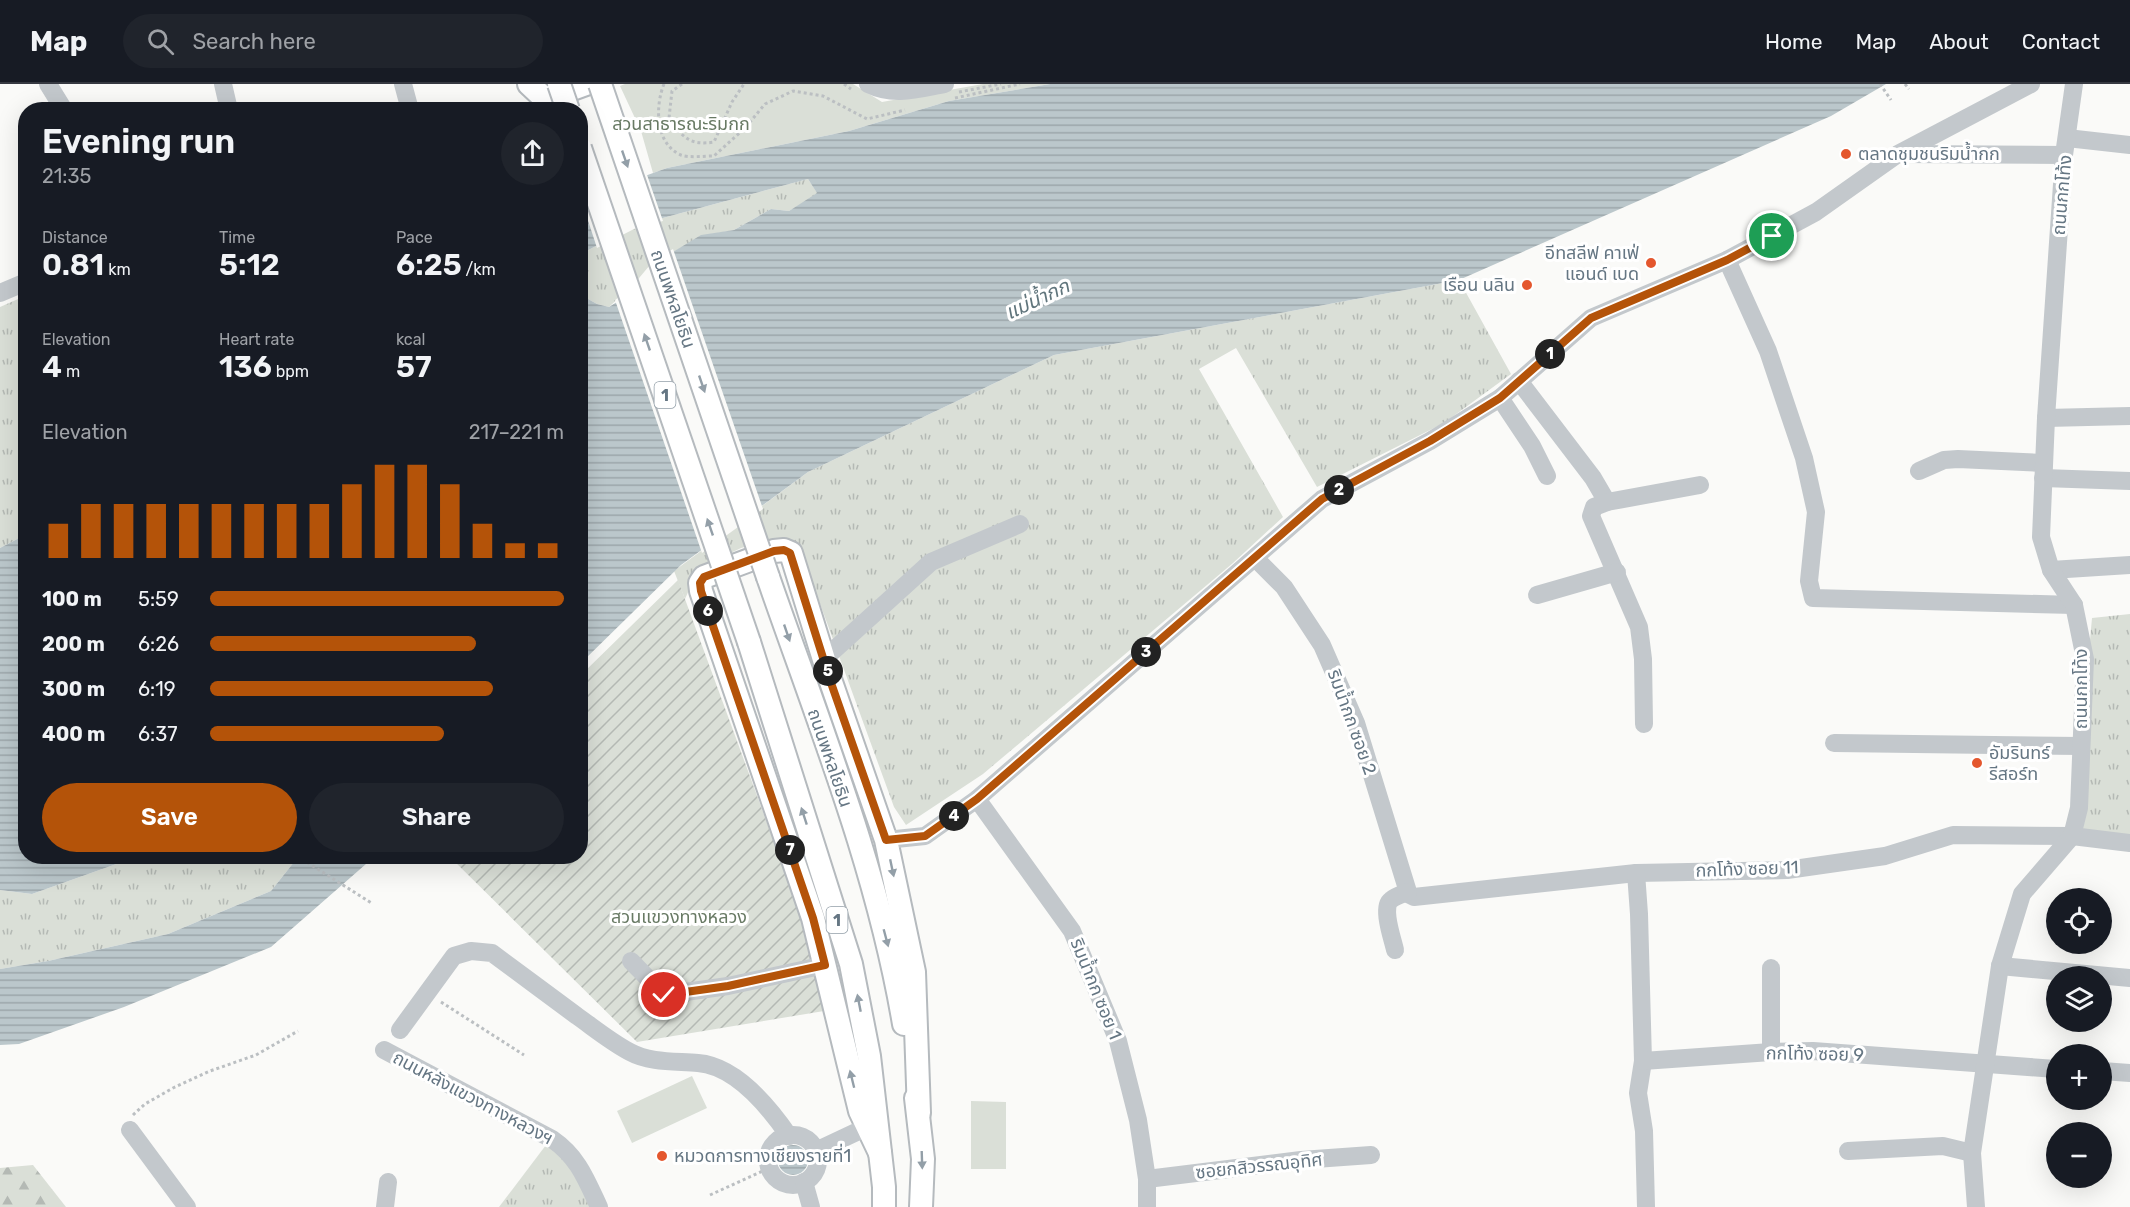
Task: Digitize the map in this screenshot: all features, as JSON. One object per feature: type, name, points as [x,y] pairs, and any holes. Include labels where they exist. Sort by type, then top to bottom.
[{"type":"main road","points":[[529,84],[545,99],[586,84]]},
{"type":"main road","points":[[559,84],[565,102]]},
{"type":"main road","name":"ถนนพหลโยธิน","points":[[600,84],[868,869],[895,973],[919,1113],[923,1159],[921,1207]]},
{"type":"main road","name":"1","points":[[588,171],[749,642],[851,964],[869,1056],[884,1187],[884,1207]]},
{"type":"main road","points":[[880,1154],[860,1111],[813,918],[701,591],[700,583],[704,577],[774,551],[784,550],[790,553],[886,840],[914,972],[919,1113]]},
{"type":"street","points":[[48,84],[59,102]]},
{"type":"street","points":[[223,84],[227,102]]},
{"type":"street","points":[[403,84],[409,102]]},
{"type":"street","points":[[868,84],[879,89],[899,92],[946,92]]},
{"type":"street","points":[[886,840],[925,836],[977,799],[1322,499],[1430,441],[1500,398],[1591,318],[1727,260],[1816,212],[1898,154],[2031,84]]},
{"type":"street","name":"ถนนกกโท้ง","points":[[1976,1207],[1972,1153],[2000,966],[2022,894],[2072,836],[2079,808],[2085,658],[2074,605],[2051,570],[2041,537],[2046,418],[2066,147],[2074,84]]},
{"type":"street","points":[[1898,154],[2130,144]]},
{"type":"street","points":[[1727,260],[1768,351],[1804,458],[1816,512],[1809,581],[1813,598],[2074,605]]},
{"type":"street","points":[[0,293],[18,285]]},
{"type":"street","points":[[1519,381],[1593,478],[1607,502]]},
{"type":"street","points":[[1500,398],[1532,446],[1547,476]]},
{"type":"street","points":[[2046,418],[2130,416]]},
{"type":"street","points":[[1919,471],[1944,460],[1958,459],[2130,482]]},
{"type":"street","points":[[1644,724],[1643,659],[1639,627],[1591,516],[1594,507],[1607,502],[1700,485]]},
{"type":"street","points":[[824,659],[931,561],[1020,524]]},
{"type":"street","name":"ริมน้ำกก ซอย 2","points":[[1256,558],[1284,587],[1322,645],[1356,723],[1414,895]]},
{"type":"street","points":[[2051,570],[2130,565]]},
{"type":"street","points":[[1537,595],[1617,572]]},
{"type":"street","points":[[1834,743],[2081,746]]},
{"type":"street","name":"ริมน้ำกก ซอย 1","points":[[977,799],[1072,931],[1118,1041],[1138,1120],[1147,1179],[1147,1207]]},
{"type":"street","name":"กกโท้ง ซอย 11","points":[[1414,895],[1636,873],[1787,870],[1885,856],[1953,835],[2072,836],[2130,843]]},
{"type":"street","points":[[1636,873],[1643,1061],[1638,1093],[1644,1131],[1646,1207]]},
{"type":"street","points":[[1395,950],[1386,910],[1390,900],[1414,895]]},
{"type":"street","points":[[400,1030],[454,956],[471,951],[492,953],[632,1054],[662,1061],[702,1063],[726,1073],[751,1089],[774,1114],[789,1136]]},
{"type":"street","points":[[631,960],[664,995],[728,986],[825,965]]},
{"type":"street","points":[[2000,966],[2130,978]]},
{"type":"street","points":[[1771,968],[1771,1052]]},
{"type":"street","name":"ถนนหลังแขวงทางหลวงฯ","points":[[384,1050],[567,1149],[579,1166],[599,1207]]},
{"type":"street","name":"กกโท้ง ซอย 9","points":[[1643,1061],[1813,1051],[2046,1068]]},
{"type":"street","points":[[2112,1072],[2130,1073]]},
{"type":"street","points":[[816,1151],[867,1127]]},
{"type":"street","points":[[130,1130],[187,1207]]},
{"type":"street","points":[[789,1136],[802,1137],[809,1141],[816,1151],[818,1159],[815,1172],[804,1182],[787,1184],[776,1178],[769,1168],[768,1160],[771,1149],[776,1142],[789,1136]]},
{"type":"street","points":[[1848,1151],[1943,1146],[1972,1153]]},
{"type":"street","name":"ซอยกสิวรรณอุทิศ","points":[[1147,1179],[1301,1160],[1371,1155]]},
{"type":"street","points":[[385,1207],[388,1182]]},
{"type":"street","points":[[804,1182],[811,1207]]},
{"type":"path","points":[[664,84],[657,112],[664,141],[681,155],[714,156],[745,128],[765,104],[793,91],[823,96],[867,119],[912,108]]},
{"type":"path","points":[[682,84],[672,91],[669,118],[681,136],[702,144],[714,142],[732,102],[744,84]]},
{"type":"path","points":[[946,92],[1020,84]]},
{"type":"path","points":[[1880,84],[1891,100]]},
{"type":"path","points":[[1905,84],[1909,89]]},
{"type":"path","points":[[310,864],[373,904]]},
{"type":"path","points":[[427,993],[524,1055]]},
{"type":"path","points":[[130,1130],[129,1122],[136,1111],[172,1088],[203,1073],[256,1055],[298,1031]]},
{"type":"path","points":[[710,1195],[769,1168]]},
{"type":"green space","name":"สวนสาธารณะริมกก","points":[[625,84],[853,84],[882,102],[983,84],[1050,84],[949,101],[849,131],[667,168],[653,173],[641,131],[620,86]]},
{"type":"green space","points":[[808,179],[818,194],[789,211],[771,209],[734,230],[701,236],[658,261],[609,307],[597,304],[588,299],[588,250],[633,226]]},
{"type":"green space","points":[[1459,280],[1511,374],[1444,423],[1317,487],[1236,348],[1199,369],[1283,517],[1233,563],[983,774],[906,825],[894,807],[799,546],[771,540],[741,548],[706,565],[693,581],[685,599],[674,571],[808,472],[1054,355]]},
{"type":"green space","points":[[18,299],[18,539],[0,548],[0,307]]},
{"type":"green space","name":"สวนแขวงทางหลวง","points":[[678,580],[803,921],[824,1011],[637,1042],[457,864],[588,864],[588,668]]},
{"type":"green space","points":[[2130,614],[2130,843],[2072,836],[2092,618]]},
{"type":"green space","points":[[116,864],[292,864],[271,891],[168,934],[48,961],[0,969],[0,890],[32,894]]},
{"type":"green space","points":[[692,1076],[707,1108],[632,1143],[617,1111]]},
{"type":"green space","points":[[971,1101],[1006,1102],[1006,1169],[971,1169]]},
{"type":"green space","points":[[546,1145],[564,1157],[593,1207],[499,1207]]},
{"type":"green space","points":[[33,1165],[66,1207],[0,1207],[0,1168]]},
{"type":"water","name":"แม่น้ำกก","points":[[1050,84],[1886,84],[1831,116],[1459,280],[1054,355],[808,472],[681,565],[588,656],[588,299],[609,307],[631,293],[658,261],[701,235],[734,230],[771,209],[789,211],[817,193],[808,179],[633,226],[588,250],[588,196],[667,168],[849,131],[949,101]]},
{"type":"water","points":[[18,539],[18,864],[116,864],[32,894],[0,890],[0,548]]},
{"type":"water","points":[[292,864],[366,864],[271,947],[124,1007],[19,1044],[0,1045],[0,969],[48,961],[168,934],[271,891]]},
{"type":"water","points":[[793,1145],[804,1149],[808,1160],[804,1171],[793,1175],[782,1171],[778,1160],[782,1149]]},
{"type":"pier","points":[[646,172],[663,221],[634,229],[597,248],[588,220],[588,193]]},
{"type":"pier","points":[[673,249],[763,509],[702,553],[615,300],[629,290],[655,259]]},
{"type":"place","name":"ตลาดชุมชนริมน้ำกก","points":[[1846,154]]},
{"type":"place","name":"อีทสลีฟ คาเฟ่ แอนด์ เบด","points":[[1651,263]]},
{"type":"place","name":"เรือน นลิน","points":[[1527,285]]},
{"type":"place","name":"อัมรินทร์ รีสอร์ท","points":[[1977,763]]},
{"type":"place","name":"หมวดการทางเชียงรายที่1","points":[[662,1156]]},
{"type":"route","points":[[664,995],[728,986],[825,965],[813,918],[701,591],[700,583],[704,577],[774,551],[784,550],[790,553],[830,680],[886,840],[925,836],[977,799],[1322,499],[1430,441],[1500,398],[1591,318],[1727,260],[1772,236]]}]
